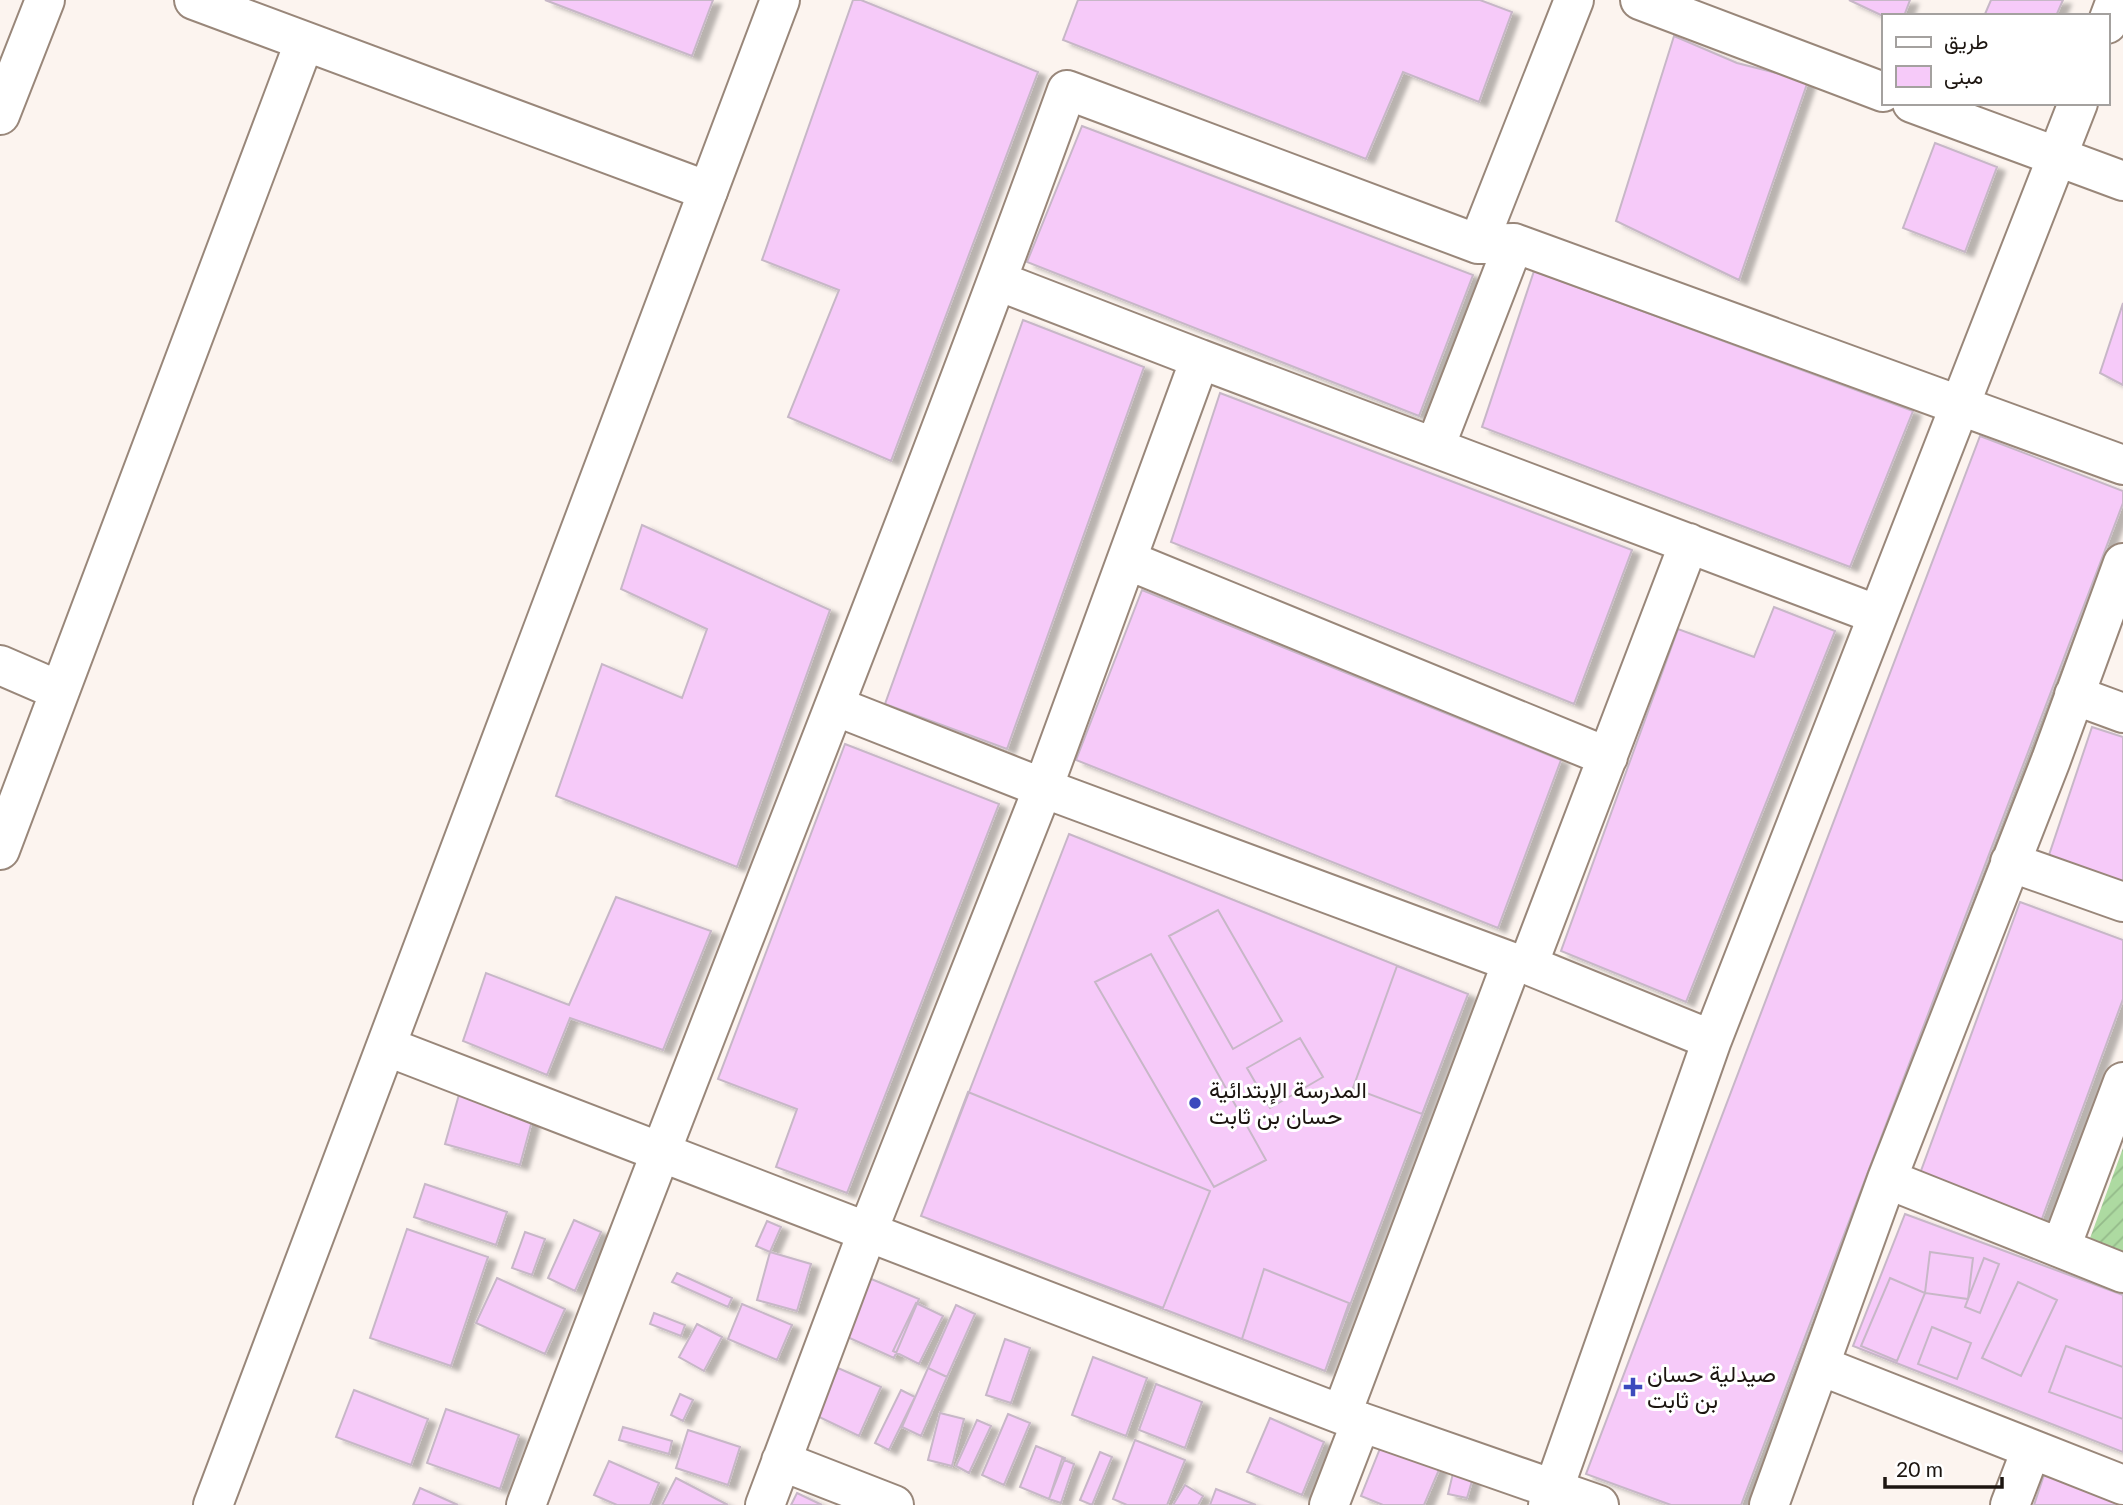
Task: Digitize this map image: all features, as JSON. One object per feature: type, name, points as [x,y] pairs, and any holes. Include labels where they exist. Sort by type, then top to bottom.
[{"type":"street","points":[[0,115],[45,0]]},
{"type":"street","points":[[194,0],[708,191]]},
{"type":"street","points":[[213,1505],[388,1047],[780,0]]},
{"type":"street","points":[[1435,447],[1496,243],[1574,0]]},
{"type":"street","points":[[1640,0],[1882,92]]},
{"type":"street","points":[[2109,19],[2116,0]]},
{"type":"street","points":[[0,850],[304,43]]},
{"type":"street","points":[[526,1505],[658,1151],[835,706],[998,281],[1067,90],[2123,465]]},
{"type":"street","points":[[1917,105],[2123,181]]},
{"type":"street","points":[[1551,1497],[1712,1040],[2077,105]]},
{"type":"street","points":[[998,281],[1878,615]]},
{"type":"street","points":[[765,1505],[867,1233],[1043,788],[1200,359]]},
{"type":"street","points":[[1329,1505],[1352,1417],[1520,964],[1608,757],[1689,543]]},
{"type":"street","points":[[1127,560],[1608,757]]},
{"type":"street","points":[[1769,1505],[1887,1179],[2123,563]]},
{"type":"street","points":[[0,665],[60,691]]},
{"type":"street","points":[[2074,695],[2123,713]]},
{"type":"street","points":[[835,706],[1043,788],[1520,964],[1712,1040]]},
{"type":"street","points":[[2010,862],[2123,902]]},
{"type":"street","points":[[388,1047],[1352,1417],[1551,1497],[1599,1505]]},
{"type":"street","points":[[2062,1247],[2123,1082]]},
{"type":"street","points":[[1887,1179],[2123,1273]]},
{"type":"street","points":[[1821,1366],[2123,1485]]},
{"type":"street","points":[[2010,1505],[2031,1450]]},
{"type":"street","points":[[781,1461],[894,1505]]},
{"type":"green space","points":[[2123,1148],[2123,1255],[2089,1241]]},
{"type":"building","points":[[545,0],[713,0],[692,56]]},
{"type":"building","points":[[853,0],[861,0],[1038,72],[891,461],[788,417],[839,290],[762,260]]},
{"type":"building","points":[[1078,0],[1480,0],[1512,12],[1479,102],[1403,72],[1366,159],[1063,40]]},
{"type":"building","points":[[1849,0],[1910,0],[1905,14],[1882,16]]},
{"type":"building","points":[[1991,0],[2063,0],[2057,14],[1985,14]]},
{"type":"building","points":[[1674,36],[1737,63],[1808,81],[1739,280],[1616,221]]},
{"type":"building","points":[[1082,126],[1473,275],[1419,416],[1027,262]]},
{"type":"building","points":[[1935,143],[1997,167],[1965,252],[1903,228]]},
{"type":"building","points":[[1534,271],[1913,411],[1850,567],[1482,427]]},
{"type":"building","points":[[2123,303],[2123,385],[2100,373]]},
{"type":"building","points":[[1023,320],[1144,367],[1007,749],[885,704]]},
{"type":"building","points":[[1220,393],[1632,550],[1574,704],[1171,542]]},
{"type":"building","points":[[1980,436],[2123,491],[2123,503],[1741,1505],[1671,1505],[1586,1474]]},
{"type":"building","points":[[642,525],[830,610],[737,867],[556,796],[602,664],[682,698],[707,629],[621,589]]},
{"type":"building","points":[[1142,590],[1561,760],[1498,928],[1076,760]]},
{"type":"building","points":[[1774,607],[1835,631],[1686,1002],[1561,951],[1678,629],[1754,657]]},
{"type":"building","points":[[2092,727],[2123,737],[2123,891],[2046,864]]},
{"type":"building","points":[[845,744],[999,804],[847,1193],[776,1167],[797,1109],[718,1079]]},
{"type":"building","name":"المدرسة الإبتدائية حسان بن ثابت","points":[[1069,834],[1468,994],[1325,1371],[921,1216]]},
{"type":"building","points":[[616,897],[711,931],[663,1050],[570,1018],[547,1075],[463,1041],[486,973],[569,1005]]},
{"type":"building","points":[[2020,902],[2123,940],[2123,999],[2040,1224],[1918,1179]]},
{"type":"building","points":[[1218,910],[1282,1021],[1233,1049],[1169,936]]},
{"type":"building","points":[[1151,954],[1266,1160],[1214,1187],[1095,982]]},
{"type":"building","points":[[1397,966],[1468,994],[1422,1114],[1353,1088]]},
{"type":"building","points":[[1300,1038],[1323,1077],[1270,1108],[1247,1068]]},
{"type":"building","points":[[462,1084],[536,1106],[520,1165],[445,1144]]},
{"type":"building","points":[[968,1092],[1210,1191],[1163,1308],[921,1216]]},
{"type":"building","points":[[425,1184],[507,1212],[496,1245],[414,1217]]},
{"type":"building","points":[[1905,1214],[2123,1295],[2123,1452],[1853,1346]]},
{"type":"building","points":[[574,1220],[601,1232],[575,1291],[548,1278]]},
{"type":"building","points":[[767,1221],[781,1227],[770,1252],[756,1246]]},
{"type":"building","points":[[407,1229],[488,1257],[451,1366],[370,1338]]},
{"type":"building","points":[[525,1232],[545,1239],[532,1275],[512,1268]]},
{"type":"building","points":[[770,1252],[811,1264],[797,1311],[757,1300]]},
{"type":"building","points":[[1930,1252],[1973,1258],[1968,1299],[1925,1293]]},
{"type":"building","points":[[1984,1258],[1999,1264],[1980,1313],[1965,1307]]},
{"type":"building","points":[[1264,1269],[1349,1303],[1325,1371],[1242,1339]]},
{"type":"building","points":[[677,1273],[732,1298],[728,1307],[672,1282]]},
{"type":"building","points":[[497,1278],[565,1309],[545,1354],[476,1323]]},
{"type":"building","points":[[869,1278],[919,1299],[894,1358],[845,1336]]},
{"type":"building","points":[[1890,1278],[1925,1293],[1897,1361],[1861,1346]]},
{"type":"building","points":[[2018,1282],[2057,1300],[2021,1376],[1982,1358]]},
{"type":"building","points":[[916,1303],[943,1316],[919,1364],[893,1351]]},
{"type":"building","points":[[742,1304],[792,1325],[777,1360],[728,1339]]},
{"type":"building","points":[[956,1305],[975,1314],[947,1377],[928,1368]]},
{"type":"building","points":[[654,1313],[685,1325],[681,1336],[650,1324]]},
{"type":"building","points":[[697,1324],[722,1337],[704,1371],[679,1357]]},
{"type":"building","points":[[1932,1327],[1971,1343],[1957,1379],[1918,1364]]},
{"type":"building","points":[[1005,1339],[1030,1348],[1011,1403],[986,1395]]},
{"type":"building","points":[[2066,1346],[2123,1367],[2123,1419],[2049,1392]]},
{"type":"building","points":[[1093,1357],[1147,1378],[1126,1436],[1072,1415]]},
{"type":"building","points":[[838,1368],[881,1387],[859,1436],[817,1416]]},
{"type":"building","points":[[928,1368],[947,1377],[921,1436],[902,1427]]},
{"type":"building","points":[[1156,1384],[1202,1402],[1185,1448],[1139,1430]]},
{"type":"building","points":[[354,1390],[428,1419],[411,1465],[336,1437]]},
{"type":"building","points":[[901,1390],[915,1397],[889,1450],[875,1443]]},
{"type":"building","points":[[680,1394],[693,1400],[683,1421],[671,1415]]},
{"type":"building","points":[[446,1409],[519,1435],[500,1489],[427,1463]]},
{"type":"building","points":[[940,1413],[964,1419],[952,1466],[928,1460]]},
{"type":"building","points":[[1008,1414],[1030,1423],[1004,1485],[982,1475]]},
{"type":"building","points":[[1270,1418],[1324,1442],[1302,1495],[1247,1472]]},
{"type":"building","points":[[977,1420],[991,1426],[969,1473],[956,1466]]},
{"type":"building","points":[[623,1427],[672,1441],[669,1454],[619,1440]]},
{"type":"building","points":[[688,1430],[740,1447],[728,1485],[676,1468]]},
{"type":"building","points":[[1135,1440],[1185,1460],[1167,1505],[1127,1505],[1113,1499]]},
{"type":"building","points":[[1383,1441],[1441,1465],[1424,1505],[1383,1505],[1361,1496]]},
{"type":"building","points":[[1036,1446],[1065,1458],[1049,1499],[1020,1487]]},
{"type":"building","points":[[1100,1452],[1112,1457],[1092,1505],[1080,1500]]},
{"type":"building","points":[[1062,1459],[1074,1464],[1061,1503],[1049,1499]]},
{"type":"building","points":[[609,1461],[659,1483],[650,1505],[617,1505],[594,1495]]},
{"type":"building","points":[[1454,1469],[1474,1474],[1467,1498],[1448,1494]]},
{"type":"building","points":[[2045,1472],[2123,1501],[2123,1505],[2034,1505]]},
{"type":"building","points":[[676,1478],[728,1505],[662,1505]]},
{"type":"building","points":[[1185,1485],[1203,1496],[1198,1505],[1173,1505]]},
{"type":"building","points":[[420,1488],[458,1505],[413,1505]]},
{"type":"building","points":[[1216,1489],[1256,1505],[1210,1505]]},
{"type":"building","points":[[797,1493],[822,1505],[791,1505]]},
{"type":"place","name":"المدرسة الإبتدائية حسان بن ثابت","points":[[1195,1103]]},
{"type":"place","name":"صيدلية حسان بن ثابت","points":[[1633,1387]]}]
